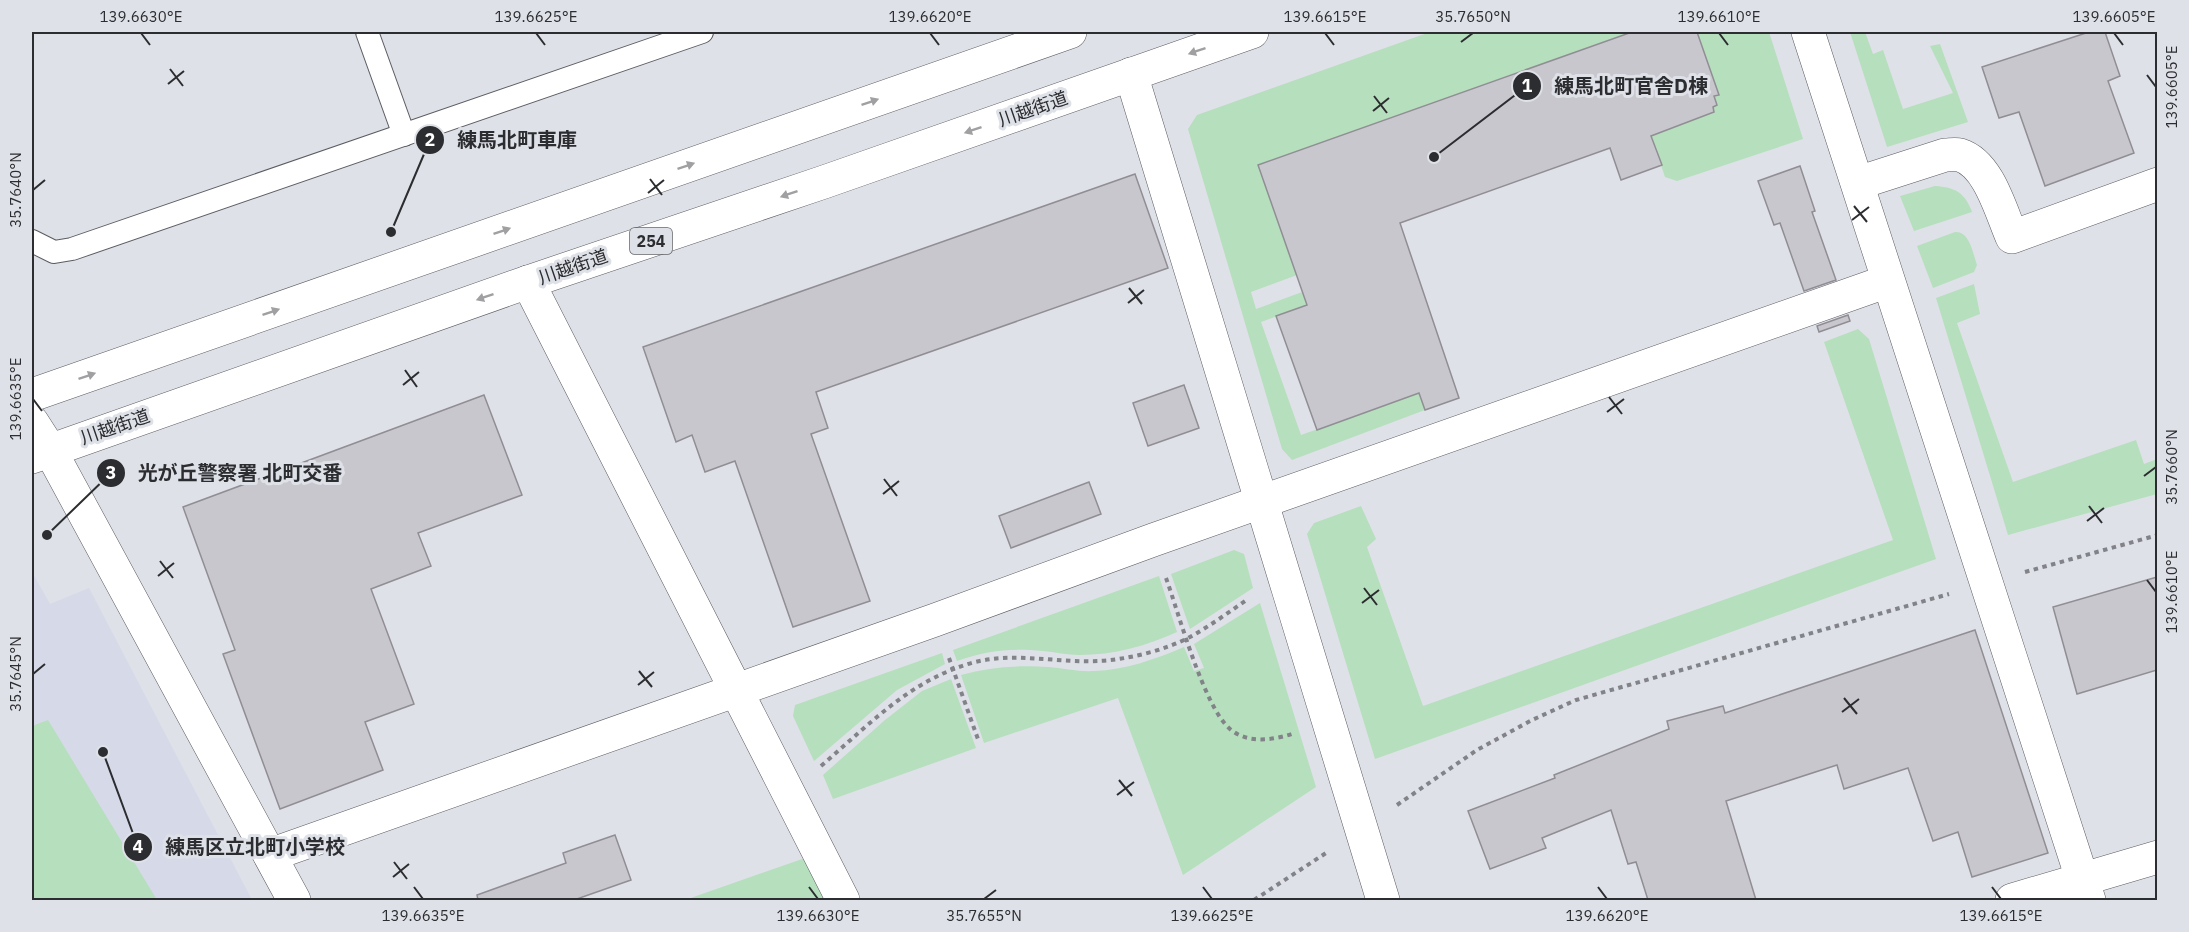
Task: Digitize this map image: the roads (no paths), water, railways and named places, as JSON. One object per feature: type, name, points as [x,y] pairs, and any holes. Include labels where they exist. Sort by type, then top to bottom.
[{"type":"main road","points":[[32,395],[1070,32]]},
{"type":"main road","name":"川越街道","points":[[41,453],[1252,32]]},
{"type":"main road","points":[[1809,32],[2086,890]]},
{"type":"main road","points":[[1131,74],[1383,900]]},
{"type":"main road","points":[[1858,183],[1945,154],[1960,155],[1985,175],[2012,237],[2157,184]]},
{"type":"main road","points":[[270,855],[1888,281]]},
{"type":"main road","points":[[528,282],[843,900]]},
{"type":"main road","points":[[32,422],[41,453],[294,900]]},
{"type":"main road","points":[[2012,900],[2086,890],[2157,857]]},
{"type":"lane","points":[[367,32],[405,135]]},
{"type":"lane","points":[[32,241],[54,252],[72,249],[702,32]]},
{"type":"place","name":"練馬北町官舎D棟","points":[[1434,157]]},
{"type":"place","name":"練馬北町車庫","points":[[391,232]]},
{"type":"place","name":"光が丘警察署 北町交番","points":[[47,535]]},
{"type":"place","name":"練馬区立北町小学校","points":[[103,752]]}]
